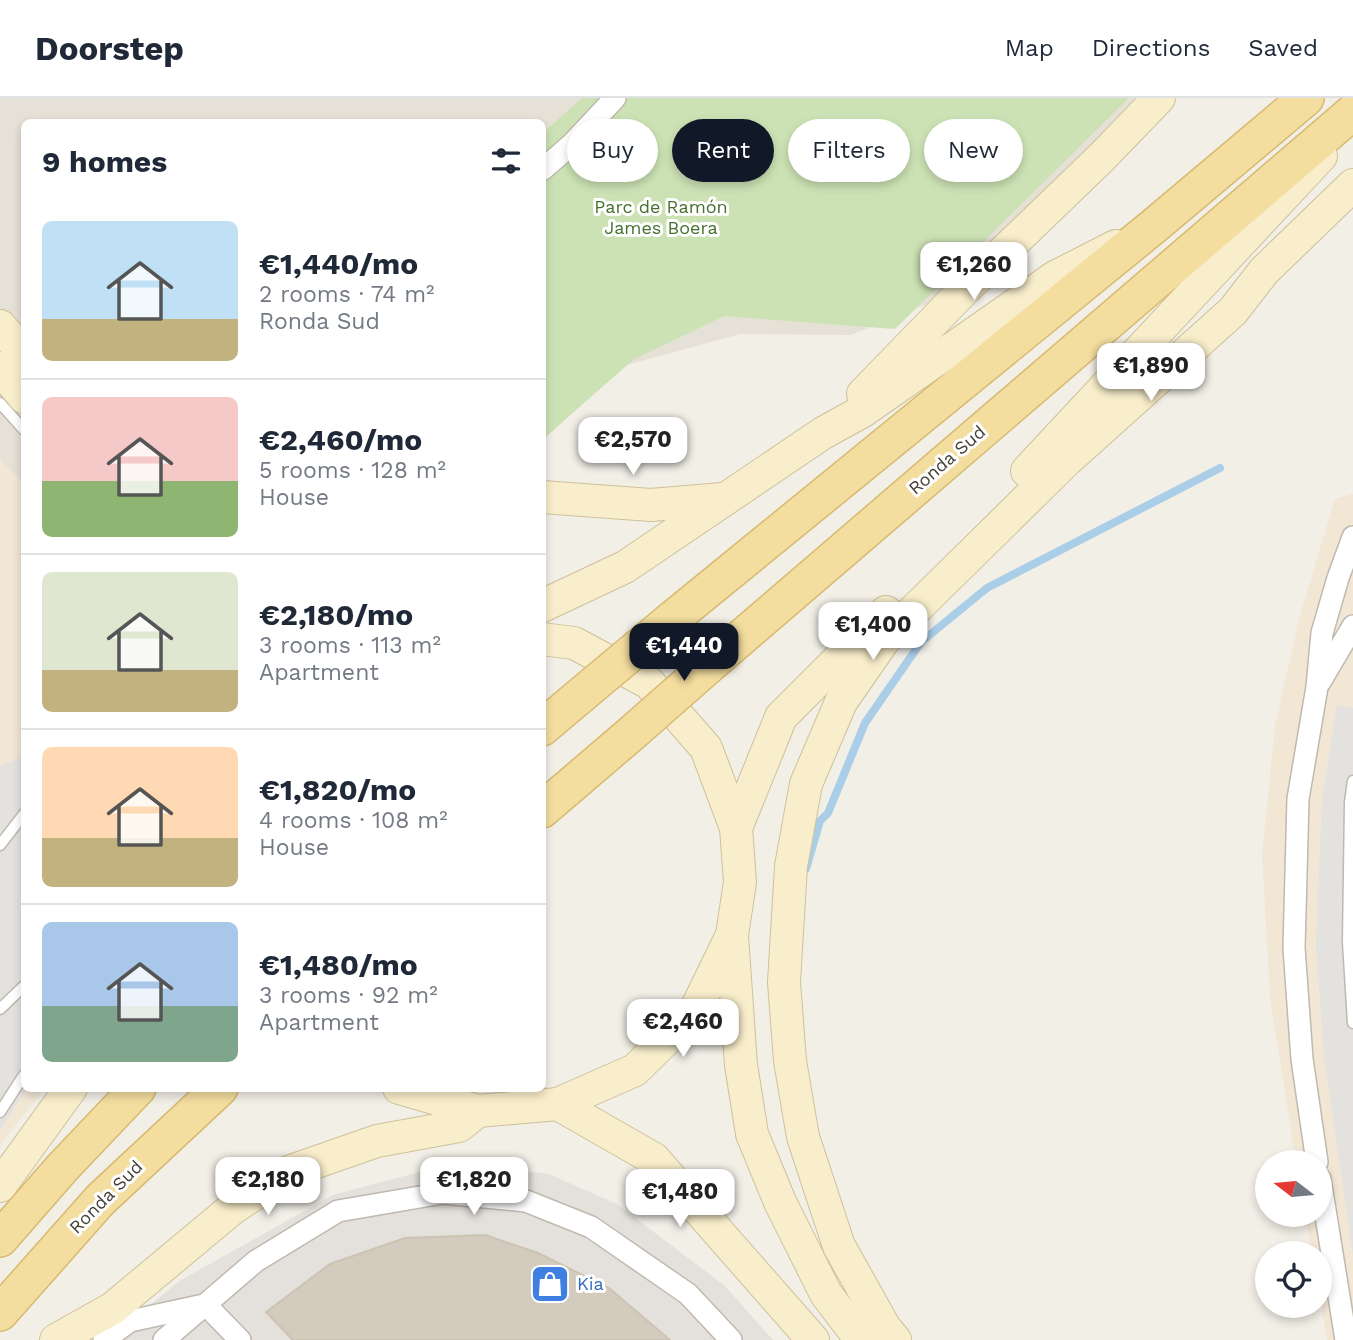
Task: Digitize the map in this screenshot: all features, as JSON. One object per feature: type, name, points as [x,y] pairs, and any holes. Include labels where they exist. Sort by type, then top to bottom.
[{"type":"main road","points":[[823,433],[1159,98]]},
{"type":"main road","points":[[546,725],[1306,98]]},
{"type":"main road","name":"Ronda Sud","points":[[546,807],[1353,112]]},
{"type":"main road","points":[[736,828],[781,717],[1005,494],[1353,122]]},
{"type":"main road","points":[[1005,494],[1056,452],[1222,303],[1264,271],[1353,185]]},
{"type":"main road","points":[[546,605],[625,567],[823,433],[863,411],[1055,277],[1154,226]]},
{"type":"main road","points":[[895,1340],[885,1328],[839,1246],[803,1137],[790,1060],[784,982],[791,866],[806,783],[841,702],[884,640],[1067,460],[1233,311],[1264,271]]},
{"type":"main road","points":[[0,326],[21,350]]},
{"type":"main road","points":[[0,368],[21,393]]},
{"type":"main road","points":[[546,497],[651,505],[724,499]]},
{"type":"main road","points":[[546,640],[574,643],[649,683],[706,748],[736,828],[740,882],[732,935],[741,1065],[752,1134],[780,1202],[826,1294],[861,1340]]},
{"type":"main road","points":[[413,1092],[478,1111],[558,1104],[635,1070],[695,1011],[732,935]]},
{"type":"main road","points":[[0,1186],[68,1092]]},
{"type":"main road","points":[[0,1239],[134,1092]]},
{"type":"main road","name":"Ronda Sud","points":[[0,1313],[100,1200],[216,1092]]},
{"type":"main road","points":[[558,1104],[654,1159],[813,1340]]},
{"type":"main road","points":[[56,1340],[113,1308],[233,1208],[288,1172],[377,1141],[460,1126],[478,1111]]},
{"type":"street","points":[[546,167],[572,144],[615,98]]},
{"type":"street","points":[[1315,1150],[1302,1059],[1294,948],[1298,799],[1317,687],[1322,633],[1353,537]]},
{"type":"street","points":[[1317,687],[1353,626]]},
{"type":"street","points":[[164,1340],[257,1262],[338,1211],[443,1192],[526,1201],[591,1227],[688,1294],[731,1340]]},
{"type":"street","points":[[1328,1227],[1346,1340]]},
{"type":"street","points":[[104,1340],[130,1321],[206,1305]]},
{"type":"street","points":[[206,1305],[240,1340]]},
{"type":"lane","points":[[0,403],[21,427]]},
{"type":"lane","points":[[1353,781],[1350,802],[1348,943],[1353,1023]]},
{"type":"lane","points":[[0,845],[21,818]]},
{"type":"lane","points":[[0,1009],[21,989]]},
{"type":"lane","points":[[0,1112],[21,1080]]},
{"type":"shaded area","name":"Parc de Ramón James Boera","points":[[0,98],[1144,98],[934,301],[851,335],[740,334],[623,366],[546,437],[546,119],[21,119],[21,482],[0,459]]},
{"type":"shaded area","points":[[0,459],[21,482],[21,1092],[42,1092],[0,1145]]},
{"type":"shaded area","points":[[1353,494],[1353,1340],[1327,1340],[1324,1318],[1332,1318],[1332,1241],[1310,1241],[1307,1227],[1332,1227],[1332,1150],[1294,1150],[1270,998],[1262,855],[1275,726],[1300,615],[1335,499]]},
{"type":"shaded area","points":[[1337,705],[1353,708],[1353,1255],[1324,1056],[1316,946],[1322,800]]},
{"type":"shaded area","points":[[21,757],[21,1092],[24,1092],[0,1131],[0,766]]},
{"type":"shaded area","points":[[457,1162],[549,1174],[617,1204],[725,1286],[773,1340],[106,1340],[181,1280],[333,1195]]},
{"type":"green space","name":"Parc de Ramón James Boera","points":[[582,98],[1129,98],[895,329],[724,316],[633,360],[546,436],[546,130]]},
{"type":"building","points":[[485,1235],[538,1253],[609,1288],[670,1340],[293,1340],[266,1312],[330,1264],[405,1238]]},
{"type":"waterway","points":[[806,869],[820,821],[828,813],[865,723],[921,642],[987,588],[1220,468]]},
{"type":"place","name":"Kia","points":[[550,1284]]}]
